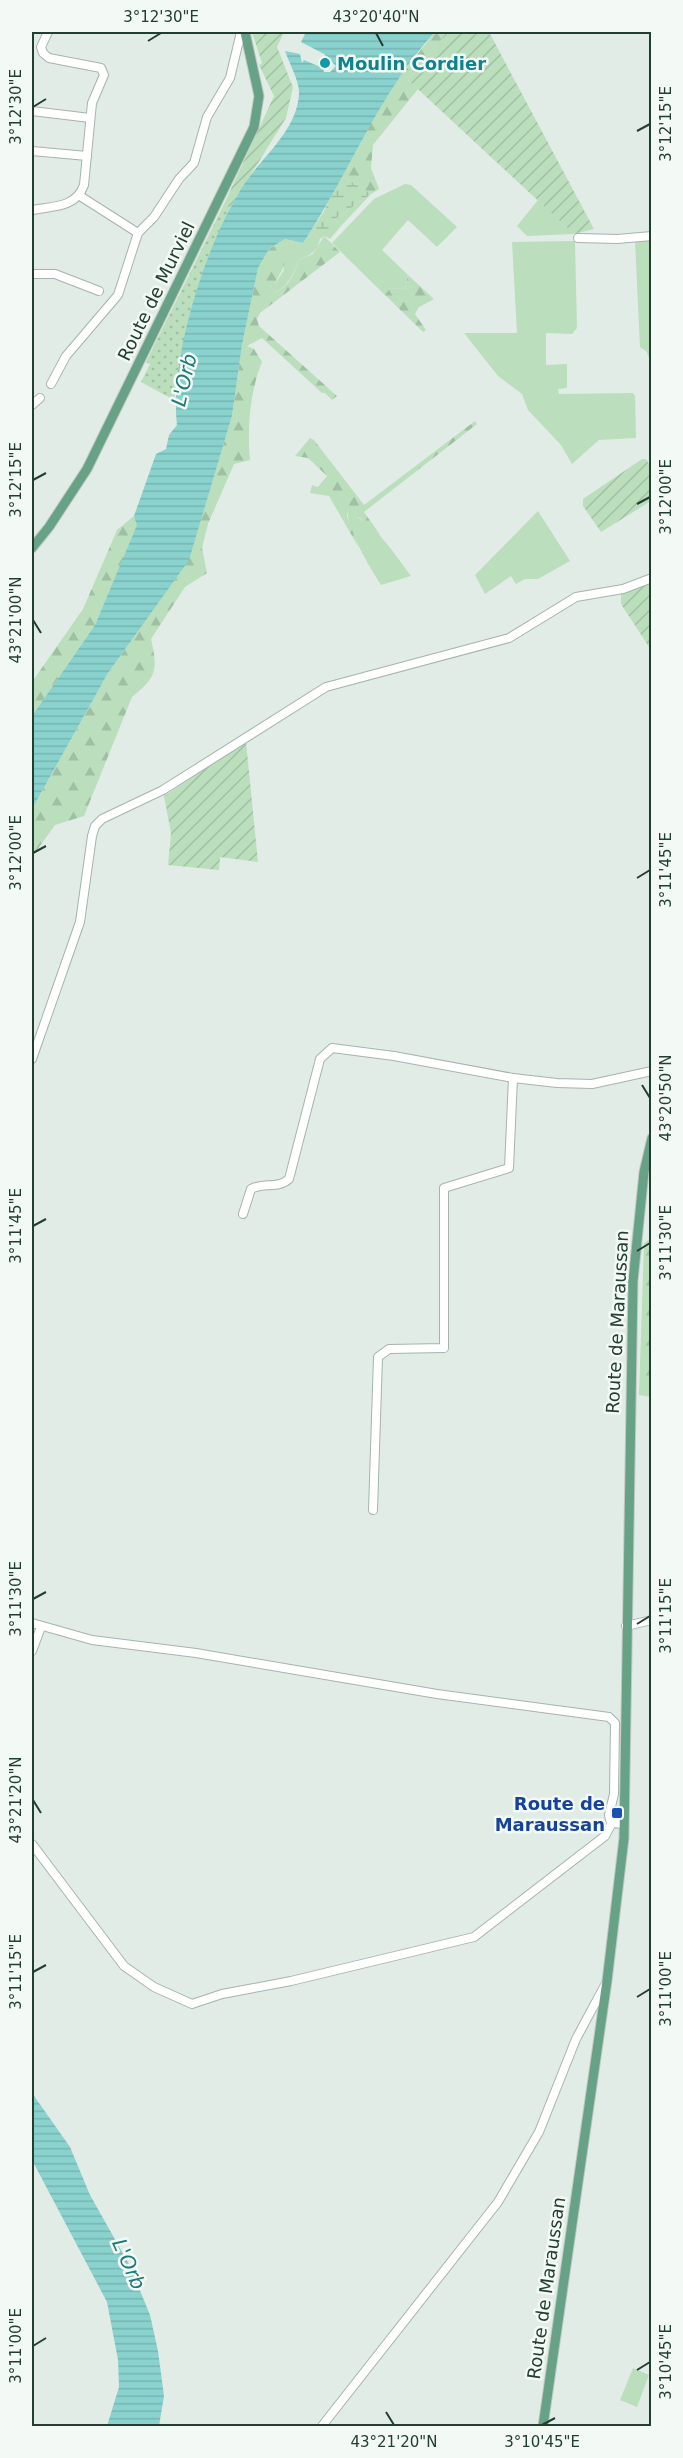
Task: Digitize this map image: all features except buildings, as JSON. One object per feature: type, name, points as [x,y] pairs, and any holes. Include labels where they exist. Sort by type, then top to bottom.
[{"type":"main road","name":"Route de Murviel","points":[[32,548],[87,469],[254,127],[259,96],[243,32]]},
{"type":"main road","name":"Route de Maraussan","points":[[543,2427],[607,1981],[624,1824],[633,1281],[643,1185],[651,1137]]},
{"type":"main road","name":"Route de Maraussan","points":[[643,1185],[651,1157]]},
{"type":"street","points":[[32,210],[73,202],[80,196],[87,156],[92,103],[104,70],[50,58],[43,53],[41,46],[48,32]]},
{"type":"street","points":[[51,384],[66,356],[118,295],[138,233],[154,217],[179,179],[194,163],[207,117],[230,78],[243,32]]},
{"type":"street","points":[[32,111],[90,118]]},
{"type":"street","points":[[32,151],[87,156]]},
{"type":"street","points":[[80,196],[138,233]]},
{"type":"street","points":[[578,238],[617,240],[651,236]]},
{"type":"street","points":[[32,274],[55,274],[99,291]]},
{"type":"street","points":[[32,405],[40,398]]},
{"type":"street","points":[[32,1059],[80,922],[92,836],[95,826],[102,819],[163,790],[326,687],[509,638],[576,597],[623,589],[651,578]]},
{"type":"street","points":[[243,1214],[251,1189],[256,1186],[283,1184],[289,1179],[320,1059],[332,1048],[394,1056],[513,1078],[592,1084],[651,1071]]},
{"type":"street","points":[[373,1510],[378,1357],[389,1349],[444,1348],[444,1188],[509,1168],[513,1078]]},
{"type":"street","points":[[626,1626],[651,1620]]},
{"type":"street","points":[[32,1623],[92,1640],[196,1653],[437,1694],[609,1718],[615,1723],[614,1794],[609,1815],[611,1824],[605,1836],[474,1937],[291,1981],[222,1994],[192,2004],[154,1987],[124,1966],[32,1844]]},
{"type":"street","points":[[32,1651],[41,1627]]},
{"type":"street","points":[[611,1824],[624,1824]]},
{"type":"street","points":[[322,2427],[498,2202],[539,2132],[576,2039],[607,1981]]},
{"type":"green space","points":[[252,32],[284,32],[277,47],[293,87],[286,118],[230,208],[224,204],[274,96],[259,65],[262,63]]},
{"type":"green space","points":[[435,32],[447,32],[408,80],[418,89],[373,145],[371,168],[379,189],[371,194],[341,175],[393,85]]},
{"type":"green space","points":[[447,32],[489,32],[594,229],[574,234],[408,80]]},
{"type":"green space","points":[[341,175],[371,194],[335,219],[341,226],[330,239],[324,236],[320,239],[310,232],[323,213]]},
{"type":"green space","points":[[405,184],[411,185],[457,227],[437,247],[408,220],[382,250],[408,275],[405,289],[390,288],[385,295],[332,243],[374,199]]},
{"type":"green space","points":[[371,194],[341,226],[335,219]]},
{"type":"green space","points":[[538,200],[574,234],[527,236],[517,226]]},
{"type":"green space","points":[[224,204],[230,208],[188,321],[174,400],[141,382],[150,364],[146,362]]},
{"type":"green space","points":[[310,232],[320,239],[317,247],[299,260],[286,284],[274,293],[273,287],[284,270],[279,248],[276,245],[285,239],[303,243]]},
{"type":"green space","points":[[324,236],[340,252],[260,313],[257,319],[259,326],[337,396],[332,400],[322,393],[262,338],[247,346],[254,349],[262,362],[250,410],[250,460],[234,464],[208,524],[202,548],[207,573],[185,587],[151,639],[154,672],[146,684],[132,697],[84,816],[55,825],[32,857],[32,809],[108,673],[189,559],[232,416],[242,345],[258,268],[269,249],[276,245],[285,258],[285,264],[274,286],[274,293],[290,280],[299,260],[313,254]]},
{"type":"green space","points":[[651,238],[650,361],[647,352],[640,347],[635,241]]},
{"type":"green space","points":[[575,241],[577,328],[572,334],[546,333],[546,365],[567,364],[567,388],[558,389],[559,394],[633,393],[636,438],[599,440],[572,464],[561,445],[528,410],[522,394],[498,376],[464,333],[517,333],[512,242]]},
{"type":"green space","points":[[408,275],[434,299],[419,307],[415,314],[426,330],[423,332],[385,295],[390,288],[405,289]]},
{"type":"green space","points":[[475,421],[477,424],[364,512],[381,536],[360,518],[353,517],[353,512],[347,507],[347,516],[359,548],[329,496],[310,493],[312,485],[318,487],[327,476],[308,458],[295,456],[310,438],[314,440],[364,505]]},
{"type":"green space","points":[[642,459],[646,459],[651,467],[651,501],[601,532],[583,506],[583,499]]},
{"type":"green space","points":[[347,506],[353,512],[354,517],[361,519],[377,532],[411,576],[381,585],[354,536]]},
{"type":"green space","points":[[538,511],[570,561],[538,579],[525,579],[516,584],[511,576],[485,594],[475,575]]},
{"type":"green space","points":[[134,516],[138,524],[95,625],[32,716],[32,682],[83,609],[117,530]]},
{"type":"green space","points":[[651,583],[651,650],[621,604],[621,594]]},
{"type":"green space","points":[[246,742],[258,862],[220,857],[219,870],[168,865],[171,833],[164,796]]},
{"type":"green space","points":[[651,1238],[651,1397],[639,1395],[644,1243]]},
{"type":"green space","points":[[633,2368],[649,2375],[637,2407],[620,2400]]},
{"type":"water","name":"L'Orb","points":[[306,32],[435,32],[415,56],[380,108],[320,217],[303,243],[285,239],[269,249],[258,268],[242,345],[232,416],[189,560],[108,673],[32,809],[32,716],[95,625],[137,525],[134,516],[156,454],[166,449],[169,435],[177,425],[176,397],[185,334],[194,300],[217,235],[245,183],[286,131],[297,107],[298,84],[285,51],[300,54],[302,63],[304,60],[323,68],[324,72],[330,72],[336,66],[324,54],[301,42]]},
{"type":"water","points":[[32,2093],[70,2147],[90,2195],[130,2266],[150,2315],[164,2396],[159,2426],[107,2426],[119,2387],[118,2360],[107,2302],[32,2160]]},
{"type":"place","name":"Moulin Cordier","points":[[325,63]]},
{"type":"place","name":"Route de Maraussan","points":[[617,1813]]}]
